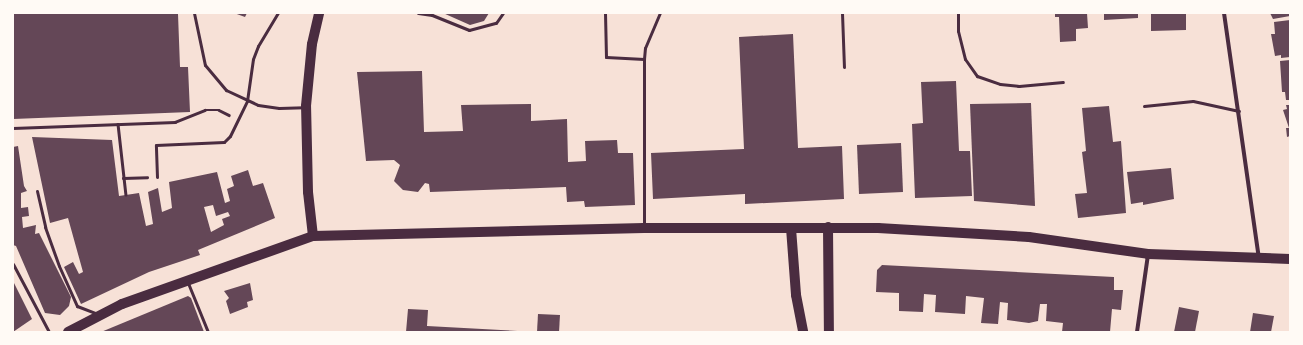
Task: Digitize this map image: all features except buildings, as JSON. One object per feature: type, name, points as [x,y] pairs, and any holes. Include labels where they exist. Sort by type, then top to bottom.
[{"type":"main road","points":[[313,236],[308,192],[306,106],[312,44],[319,13]]},
{"type":"main road","points":[[828,227],[829,332]]},
{"type":"main road","points":[[68,332],[99,315],[128,302],[313,236],[644,228],[900,228],[1029,237],[1148,254],[1290,259]]},
{"type":"main road","points":[[791,228],[796,295],[803,332]]},
{"type":"street","points":[[1224,13],[1259,258]]},
{"type":"street","points":[[1137,332],[1148,254]]},
{"type":"lane","points":[[194,13],[205,65],[226,90],[247,102],[268,107],[306,106]]},
{"type":"lane","points":[[157,177],[156,145],[224,142],[239,120],[247,102],[253,59],[258,46],[278,13]]},
{"type":"lane","points":[[418,13],[432,15],[468,30],[496,23],[503,13]]},
{"type":"lane","points":[[605,13],[606,57],[644,59]]},
{"type":"lane","points":[[644,228],[644,59],[645,48],[660,13]]},
{"type":"lane","points":[[842,13],[844,67]]},
{"type":"lane","points":[[958,13],[958,31],[964,59],[977,76],[1000,84],[1019,86],[1063,82]]},
{"type":"lane","points":[[1144,106],[1193,101],[1239,111]]},
{"type":"lane","points":[[37,191],[45,227],[77,306],[99,315]]},
{"type":"lane","points":[[13,264],[49,332]]},
{"type":"lane","points":[[188,281],[208,332]]},
{"type":"path","points":[[13,128],[175,122],[205,110],[219,110],[239,120]]},
{"type":"path","points":[[118,124],[126,195]]},
{"type":"path","points":[[123,178],[157,177]]}]
